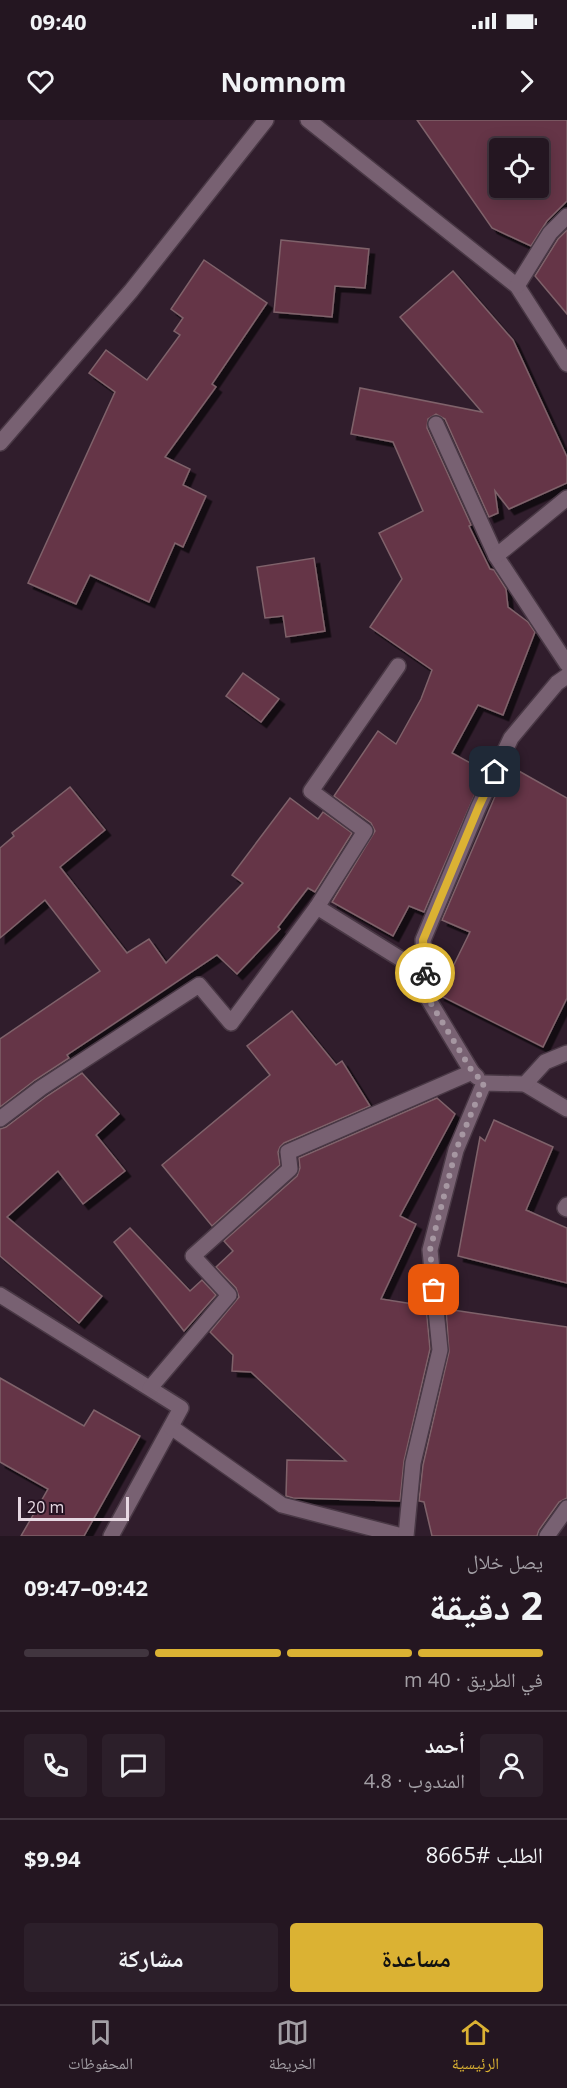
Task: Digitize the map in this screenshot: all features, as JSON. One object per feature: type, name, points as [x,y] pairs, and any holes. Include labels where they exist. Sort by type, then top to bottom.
[{"type":"street","points":[[0,443],[131,291],[266,120]]},
{"type":"street","points":[[308,120],[517,286],[567,364]]},
{"type":"street","points":[[517,286],[549,234],[567,216]]},
{"type":"street","points":[[436,424],[496,556],[567,664]]},
{"type":"street","points":[[496,556],[567,498]]},
{"type":"street","points":[[0,1119],[41,1088],[199,985],[231,1023],[317,907],[365,831],[312,791],[398,666]]},
{"type":"street","points":[[567,676],[557,683],[511,738],[479,806],[423,940],[427,997],[472,1071],[484,1083],[525,1084],[567,1109]]},
{"type":"street","points":[[317,907],[425,974]]},
{"type":"street","points":[[525,1084],[545,1062],[567,1053]]},
{"type":"street","points":[[150,1388],[230,1295],[194,1256],[290,1170],[288,1152],[472,1071]]},
{"type":"street","points":[[171,1427],[282,1505],[404,1536],[413,1463],[440,1350],[430,1250],[456,1150],[484,1083]]},
{"type":"street","points":[[0,1295],[182,1408],[111,1536]]},
{"type":"street","points":[[547,1536],[567,1508]]},
{"type":"building","points":[[417,120],[567,120],[567,201],[547,221],[531,246],[492,228]]},
{"type":"building","points":[[567,230],[567,314],[535,276],[558,239]]},
{"type":"building","points":[[281,240],[369,249],[365,288],[335,286],[332,317],[274,312]]},
{"type":"building","points":[[204,260],[267,303],[212,384],[216,387],[165,457],[190,469],[183,485],[206,496],[183,547],[175,543],[149,602],[90,575],[76,604],[28,583],[115,392],[89,373],[106,350],[147,380],[180,335],[174,331],[183,318],[171,309]]},
{"type":"building","points":[[453,271],[513,340],[567,457],[567,483],[509,509],[495,491],[498,513],[489,517],[445,419],[436,414],[428,419],[427,428],[471,525],[469,526],[490,569],[494,570],[506,589],[508,607],[528,622],[535,632],[503,715],[478,705],[452,753],[485,771],[424,912],[409,906],[393,936],[332,902],[375,831],[371,823],[334,796],[378,731],[396,744],[421,699],[432,670],[370,627],[402,579],[379,533],[423,511],[393,442],[351,434],[360,388],[482,412],[400,317]]},
{"type":"building","points":[[314,558],[325,631],[286,637],[283,616],[265,618],[257,567]]},
{"type":"building","points":[[243,673],[279,699],[261,722],[226,696]]},
{"type":"building","points":[[517,770],[567,798],[567,998],[543,1047],[439,995],[470,932],[442,920],[502,780],[509,784]]},
{"type":"building","points":[[70,787],[105,830],[60,867],[127,953],[149,939],[166,963],[243,883],[232,875],[290,798],[318,819],[323,812],[352,833],[315,892],[308,888],[278,927],[280,929],[237,974],[217,955],[67,1055],[69,1058],[0,1107],[0,1039],[100,971],[45,900],[0,938],[0,848],[14,836],[12,833]]},
{"type":"building","points":[[292,1011],[336,1065],[342,1061],[370,1106],[284,1143],[278,1152],[280,1165],[212,1226],[162,1165],[270,1075],[247,1046]]},
{"type":"building","points":[[82,1073],[119,1114],[96,1135],[125,1171],[83,1204],[58,1171],[7,1217],[102,1296],[79,1323],[0,1256],[0,1129]]},
{"type":"building","points":[[437,1098],[455,1114],[400,1216],[416,1224],[381,1299],[426,1306],[430,1349],[404,1461],[400,1501],[286,1496],[287,1460],[346,1461],[251,1372],[232,1371],[233,1355],[210,1332],[239,1297],[236,1288],[216,1267],[233,1251],[224,1241],[297,1176],[300,1168],[299,1158]]},
{"type":"building","points":[[494,1120],[553,1147],[526,1210],[567,1228],[567,1283],[458,1256],[480,1137],[485,1141]]},
{"type":"building","points":[[130,1228],[190,1291],[202,1280],[216,1295],[184,1331],[114,1242]]},
{"type":"building","points":[[446,1309],[567,1327],[567,1498],[559,1502],[537,1536],[432,1536],[424,1502],[419,1501],[423,1465],[449,1352]]},
{"type":"building","points":[[0,1378],[84,1426],[94,1410],[140,1436],[84,1536],[21,1536],[48,1489],[0,1462]]},
{"type":"way so far","points":[[425,973],[427,997],[472,1071],[484,1083],[456,1150],[430,1250],[434,1290]]},
{"type":"route","points":[[425,973],[423,940],[495,772]]}]
